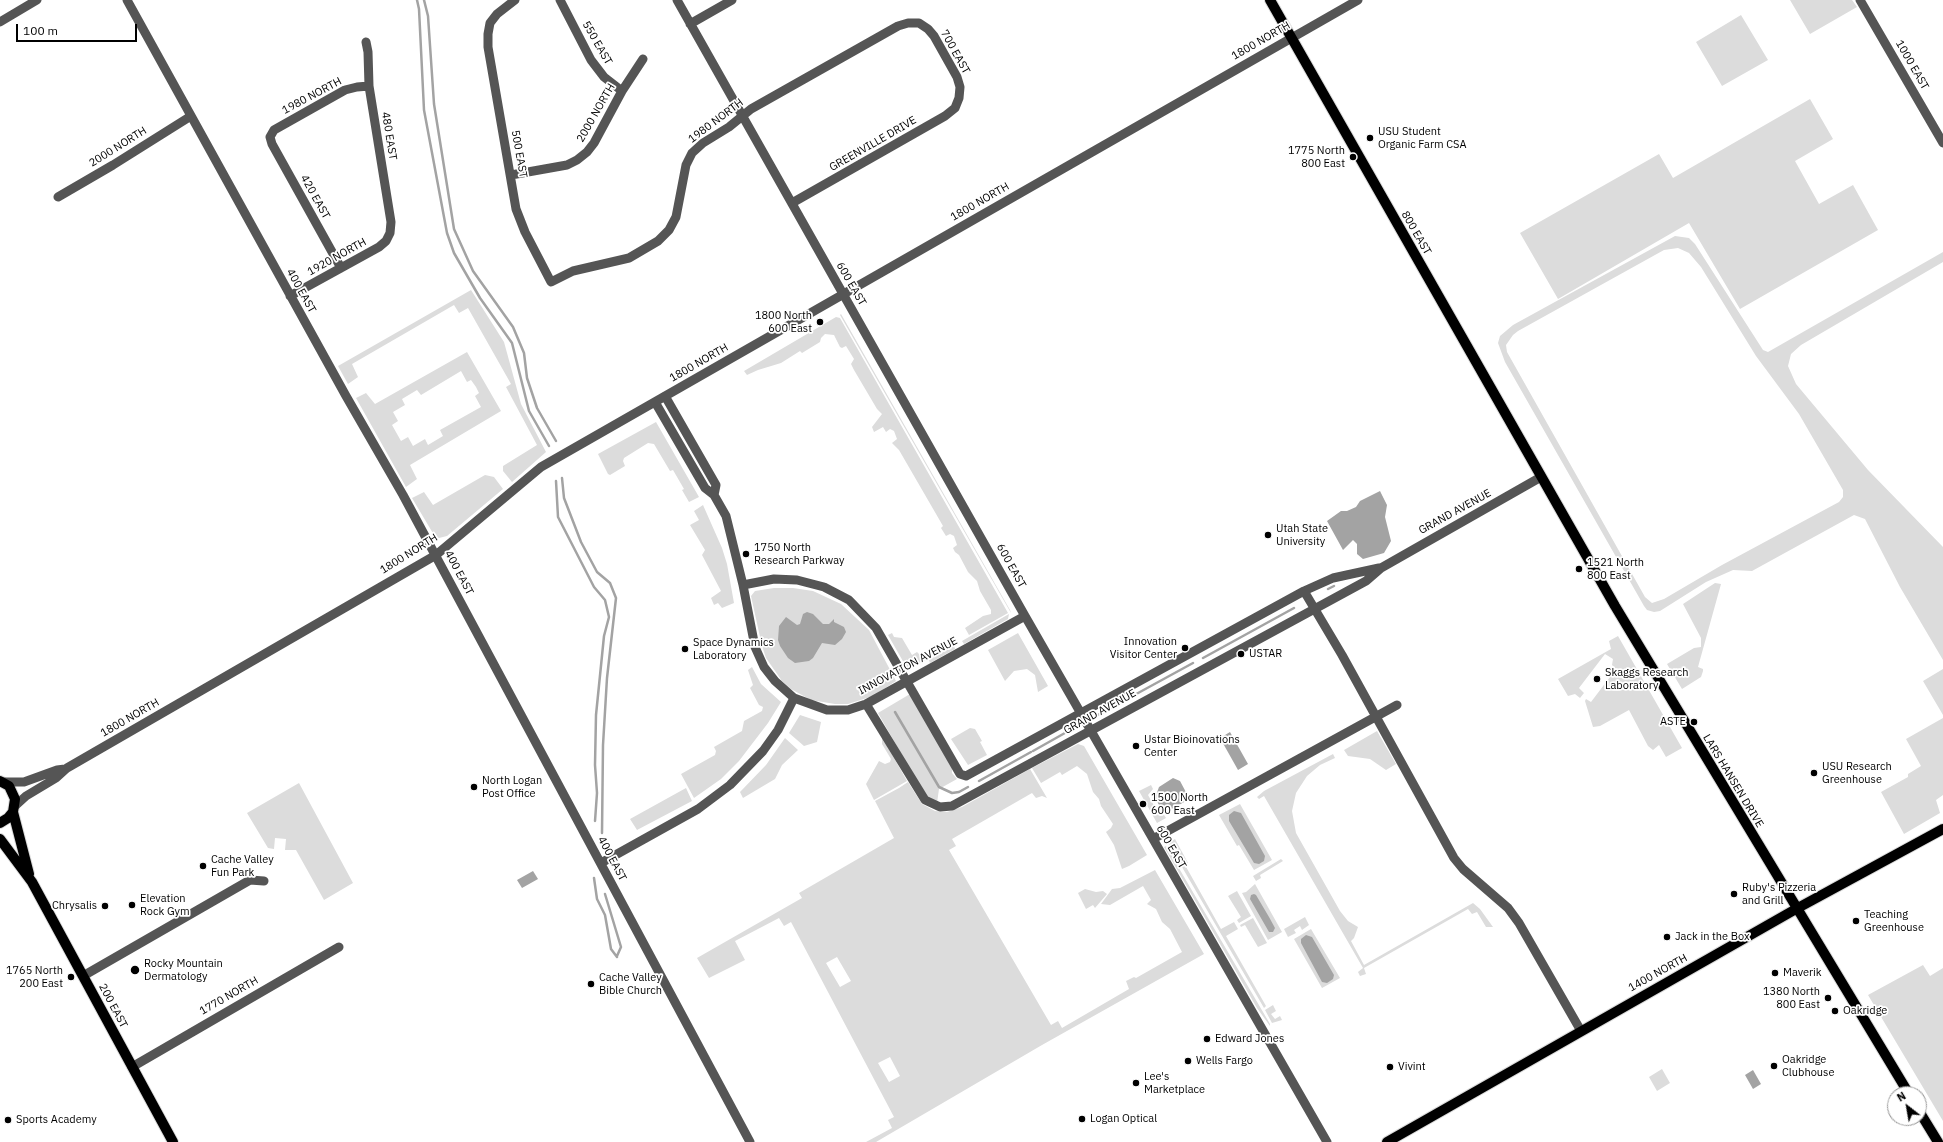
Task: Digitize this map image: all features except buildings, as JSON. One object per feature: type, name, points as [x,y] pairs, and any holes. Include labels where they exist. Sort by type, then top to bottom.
[{"type":"main road","name":"800 EAST","points":[[1270,0],[1541,477]]},
{"type":"main road","name":"LARS HANSEN DRIVE","points":[[1541,477],[1619,612],[1796,909],[1904,1086]]},
{"type":"main road","name":"200 EAST","points":[[2,781],[13,792],[14,809],[32,882]]},
{"type":"main road","points":[[0,823],[8,818],[14,809]]},
{"type":"main road","name":"1400 NORTH","points":[[1387,1142],[1796,909],[1943,829]]},
{"type":"main road","name":"200 EAST","points":[[0,839],[32,882],[173,1142]]},
{"type":"main road","points":[[1927,1124],[1938,1142]]},
{"type":"street","points":[[0,22],[37,0]]},
{"type":"street","name":"400 EAST","points":[[127,0],[290,296],[436,555],[750,1142]]},
{"type":"street","name":"500 EAST","points":[[515,0],[496,14],[490,23],[488,46],[516,209],[525,232],[551,282]]},
{"type":"street","name":"550 EAST","points":[[560,0],[591,60],[604,77],[622,92]]},
{"type":"street","name":"600 EAST","points":[[677,0],[1025,616],[1327,1142]]},
{"type":"street","points":[[690,24],[732,0]]},
{"type":"street","name":"1800 NORTH","points":[[14,809],[26,796],[56,778],[66,768],[436,555],[541,467],[1358,0]]},
{"type":"street","name":"1000 EAST","points":[[1860,0],[1943,142]]},
{"type":"street","name":"1980 NORTH","points":[[551,282],[573,271],[629,258],[658,241],[669,230],[676,217],[686,165],[692,153],[703,143],[729,127],[754,107],[898,26],[908,23],[919,24]]},
{"type":"street","name":"700 EAST","points":[[919,24],[928,29],[934,36],[957,77],[960,87],[959,98]]},
{"type":"street","name":"480 EAST","points":[[366,42],[370,86],[391,222],[390,233]]},
{"type":"street","name":"2000 NORTH","points":[[511,175],[567,165],[577,160],[594,143],[622,92],[643,58]]},
{"type":"street","name":"1980 NORTH","points":[[270,137],[274,130],[345,90],[370,86]]},
{"type":"street","name":"GREENVILLE DRIVE","points":[[792,203],[945,116],[955,108],[959,98]]},
{"type":"street","name":"2000 NORTH","points":[[58,197],[113,165],[191,116]]},
{"type":"street","name":"420 EAST","points":[[270,137],[272,144],[341,268]]},
{"type":"street","name":"1920 NORTH","points":[[290,296],[379,247],[386,241],[390,233]]},
{"type":"street","points":[[665,396],[716,485],[714,495]]},
{"type":"street","points":[[601,863],[698,809],[741,776],[763,751],[778,730],[794,698],[775,681],[764,666],[755,647],[743,585],[731,531],[726,516],[714,495],[706,488],[655,402]]},
{"type":"street","name":"GRAND AVENUE","points":[[866,704],[921,795],[929,803],[940,807],[952,806],[1366,581],[1381,568],[1541,477]]},
{"type":"street","name":"GRAND AVENUE","points":[[908,682],[963,776],[970,774],[1304,591],[1333,578],[1381,568]]},
{"type":"street","points":[[743,585],[774,579],[797,580],[824,587],[849,600],[876,628],[908,682]]},
{"type":"street","points":[[1304,591],[1376,716],[1454,858],[1463,869],[1508,908],[1519,923],[1581,1031]]},
{"type":"street","name":"INNOVATION AVENUE","points":[[794,698],[827,710],[848,710],[866,704],[1025,616]]},
{"type":"street","points":[[1153,839],[1397,705]]},
{"type":"street","name":"1800 NORTH","points":[[2,781],[24,782],[56,770],[66,768]]},
{"type":"street","points":[[83,976],[250,880],[264,881]]},
{"type":"street","name":"1770 NORTH","points":[[132,1066],[339,947]]},
{"type":"shaded area","points":[[1790,0],[1852,0],[1857,7],[1810,34]]},
{"type":"shaded area","points":[[1741,15],[1768,60],[1722,86],[1696,42]]},
{"type":"shaded area","points":[[1810,99],[1833,139],[1795,161],[1819,204],[1853,185],[1878,230],[1740,309],[1689,223],[1558,299],[1520,233],[1659,154],[1673,178]]},
{"type":"shaded area","points":[[1675,236],[1689,238],[1695,244],[1763,350],[1768,352],[1943,252],[1943,262],[1801,345],[1791,354],[1788,366],[1796,384],[1868,470],[1943,547],[1943,660],[1900,587],[1865,519],[1854,515],[1752,571],[1733,570],[1706,582],[1660,611],[1654,612],[1647,610],[1505,362],[1498,343],[1500,336],[1513,325]],"holes":[[[1678,248],[1689,253],[1701,267],[1756,356],[1799,414],[1843,490],[1843,497],[1839,502],[1722,565],[1664,599],[1652,603],[1645,597],[1507,352],[1506,345],[1518,331],[1664,250]]]},
{"type":"shaded area","points":[[471,290],[504,342],[521,404],[546,452],[512,482],[503,471],[503,466],[537,445],[506,387],[511,384],[468,308],[459,313],[454,305],[352,364],[358,377],[348,384],[338,366]]},
{"type":"shaded area","points":[[841,314],[1010,610],[1011,613],[840,315]]},
{"type":"shaded area","points":[[836,317],[840,318],[1008,613],[969,635],[965,628],[983,616],[991,614],[991,610],[980,591],[977,581],[968,572],[959,555],[953,548],[957,545],[954,536],[950,534],[946,536],[941,528],[943,526],[899,450],[892,443],[897,439],[894,431],[890,429],[886,432],[883,427],[874,432],[872,427],[882,414],[877,409],[854,370],[851,364],[854,359],[846,346],[842,348],[840,347],[834,335],[825,334],[821,338],[820,342],[802,353],[800,351],[781,363],[747,375],[744,371]]},
{"type":"shaded area","points":[[467,352],[501,411],[410,465],[417,479],[406,487],[356,398],[366,393],[375,404]],"holes":[[[461,371],[467,382],[471,380],[476,387],[479,393],[475,396],[481,407],[440,430],[443,436],[428,445],[425,439],[413,446],[408,437],[401,441],[392,425],[398,421],[393,412],[405,405],[402,399],[417,390],[421,395]]]},
{"type":"shaded area","points":[[656,422],[699,497],[689,502],[682,490],[684,489],[673,470],[670,471],[654,444],[648,443],[624,458],[623,461],[625,466],[610,475],[608,474],[598,454]]},
{"type":"shaded area","points":[[485,475],[494,477],[503,489],[447,536],[439,538],[434,535],[412,498],[424,492],[433,505]]},
{"type":"shaded area","points":[[1380,491],[1387,505],[1385,517],[1391,541],[1384,553],[1363,559],[1357,554],[1357,544],[1353,540],[1343,550],[1327,521],[1341,511],[1347,511],[1356,507],[1360,501]]},
{"type":"shaded area","points":[[703,505],[722,548],[727,564],[734,603],[722,608],[718,603],[714,605],[711,598],[721,591],[702,555],[705,550],[690,525],[699,520],[694,511]]},
{"type":"shaded area","points":[[1715,583],[1721,584],[1698,667],[1703,669],[1703,671],[1701,677],[1682,689],[1667,664],[1694,648],[1701,647],[1701,638],[1683,604]]},
{"type":"shaded area","points":[[774,588],[793,588],[813,591],[841,604],[869,630],[896,681],[873,696],[848,704],[835,704],[811,700],[791,689],[782,681],[766,658],[751,596],[755,591]]},
{"type":"shaded area","points":[[807,612],[813,614],[823,624],[829,624],[834,619],[834,622],[844,627],[846,632],[842,639],[835,645],[822,643],[813,658],[809,661],[795,663],[788,658],[780,646],[778,640],[779,626],[786,617],[797,625],[800,624],[803,614]]},
{"type":"shaded area","points":[[1009,614],[1008,619],[964,644],[962,641]]},
{"type":"shaded area","points":[[892,633],[894,637],[902,638],[912,655],[917,652],[919,654],[923,653],[925,656],[929,654],[931,657],[908,670],[888,635]]},
{"type":"shaded area","points":[[1018,633],[1048,686],[1038,692],[1035,675],[1027,669],[1014,671],[1005,681],[988,650]]},
{"type":"shaded area","points":[[1618,636],[1682,748],[1666,757],[1659,745],[1653,750],[1648,746],[1629,710],[1600,726],[1593,727],[1585,701],[1586,699],[1591,702],[1616,669],[1612,665],[1613,659],[1605,654],[1579,688],[1584,693],[1580,698],[1575,694],[1568,696],[1558,679],[1611,649],[1609,641]]},
{"type":"shaded area","points":[[954,646],[955,649],[930,663],[929,660]]},
{"type":"shaded area","points":[[752,667],[761,684],[781,702],[768,723],[739,761],[721,779],[694,798],[681,774],[715,755],[716,751],[714,747],[742,731],[744,721],[762,711],[763,707],[759,705],[750,688],[753,685],[748,670]]},
{"type":"shaded area","points":[[1943,669],[1943,715],[1923,681]]},
{"type":"shaded area","points":[[910,694],[952,768],[952,773],[957,779],[939,789],[937,803],[923,792],[878,713]]},
{"type":"shaded area","points":[[800,715],[821,722],[817,742],[804,746],[789,733]]},
{"type":"shaded area","points":[[1943,718],[1943,795],[1936,800],[1940,813],[1904,834],[1881,792],[1908,777],[1908,774],[1921,766],[1906,739]]},
{"type":"shaded area","points":[[970,728],[975,729],[982,741],[980,742],[987,755],[968,765],[951,739]]},
{"type":"shaded area","points":[[1377,731],[1396,764],[1386,770],[1370,759],[1348,756],[1344,750]]},
{"type":"shaded area","points":[[1230,732],[1248,764],[1238,770],[1220,738]]},
{"type":"shaded area","points":[[882,737],[907,781],[874,800],[866,784],[879,761],[885,764],[890,762],[891,759],[882,744]]},
{"type":"shaded area","points":[[785,738],[798,750],[782,765],[775,779],[743,798],[740,792],[766,765]]},
{"type":"shaded area","points":[[1078,744],[1084,746],[1147,855],[1122,869],[1114,845],[1106,832],[1113,824],[1101,806],[1099,799],[1093,792],[1087,774],[1077,766],[1062,775],[1060,772],[1041,783],[1032,768]]},
{"type":"shaded area","points":[[1333,754],[1335,758],[1320,765],[1307,776],[1296,793],[1292,811],[1296,833],[1340,911],[1348,921],[1358,927],[1354,938],[1351,941],[1364,965],[1473,903],[1480,909],[1493,927],[1486,927],[1477,912],[1472,914],[1468,909],[1364,968],[1366,974],[1360,976],[1358,972],[1363,968],[1264,796],[1259,799],[1257,797],[1264,791]]},
{"type":"shaded area","points":[[1030,769],[1047,798],[1042,796],[1036,798],[1032,793],[952,839],[956,846],[949,850],[1051,1025],[1058,1021],[1062,1028],[1129,989],[1126,981],[1134,977],[1136,978],[1182,952],[1170,929],[1162,922],[1156,909],[1147,904],[1151,900],[1143,886],[1110,905],[1101,904],[1112,889],[1120,888],[1155,870],[1204,954],[1042,1045],[876,1142],[866,1142],[892,1128],[888,1120],[894,1117],[791,922],[784,926],[779,918],[735,941],[745,960],[709,978],[697,958],[802,898],[799,893],[894,838],[875,801],[908,782],[922,804],[935,811],[947,812],[962,807]],"holes":[[[837,957],[851,981],[840,987],[826,963]],[[890,1057],[900,1076],[889,1082],[878,1063]]]},
{"type":"shaded area","points":[[1173,778],[1180,781],[1188,796],[1186,801],[1168,811],[1162,810],[1155,798],[1159,787]]},
{"type":"shaded area","points":[[299,783],[353,883],[324,900],[296,850],[285,850],[286,839],[275,838],[274,849],[268,848],[247,813]]},
{"type":"shaded area","points":[[1151,785],[1153,789],[1148,795],[1160,816],[1164,815],[1166,818],[1157,823],[1139,791]]},
{"type":"shaded area","points":[[686,788],[692,801],[637,830],[630,819]]},
{"type":"shaded area","points":[[1240,804],[1272,860],[1254,870],[1239,845],[1237,846],[1219,815]]},
{"type":"shaded area","points":[[1234,811],[1241,813],[1265,856],[1264,861],[1259,864],[1254,863],[1229,821],[1229,815]]},
{"type":"shaded area","points":[[1175,839],[1188,863],[1185,865],[1221,929],[1234,922],[1238,929],[1226,936],[1266,1006],[1264,1008],[1168,843]]},
{"type":"shaded area","points":[[1166,846],[1270,1026],[1257,1008],[1164,847]]},
{"type":"shaded area","points":[[1281,859],[1283,861],[1260,875],[1261,878],[1256,881],[1253,876]]},
{"type":"shaded area","points":[[533,871],[538,879],[522,888],[517,880]]},
{"type":"shaded area","points":[[1255,884],[1282,932],[1268,940],[1242,893],[1246,892]]},
{"type":"shaded area","points":[[1085,889],[1096,892],[1103,891],[1107,894],[1095,908],[1093,905],[1086,909],[1078,893]]},
{"type":"shaded area","points":[[1237,891],[1251,916],[1239,923],[1237,920],[1241,917],[1228,896]]},
{"type":"shaded area","points":[[1254,894],[1275,928],[1273,932],[1269,932],[1250,899],[1251,895]]},
{"type":"shaded area","points":[[1305,917],[1309,925],[1302,930],[1300,926],[1294,930],[1296,933],[1288,937],[1284,929]]},
{"type":"shaded area","points":[[1253,918],[1267,943],[1258,947],[1245,925],[1241,927],[1240,925]]},
{"type":"shaded area","points":[[1311,929],[1340,978],[1322,988],[1294,939]]},
{"type":"shaded area","points":[[1306,935],[1312,937],[1334,975],[1333,979],[1327,983],[1322,982],[1301,943],[1301,939]]},
{"type":"shaded area","points":[[1923,965],[1930,976],[1943,968],[1943,1121],[1927,1094],[1927,1086],[1922,1086],[1868,995]]},
{"type":"shaded area","points":[[1273,1005],[1276,1011],[1271,1014],[1275,1019],[1280,1016],[1282,1020],[1272,1023],[1265,1010]]},
{"type":"shaded area","points":[[1662,1069],[1670,1083],[1657,1091],[1649,1077]]},
{"type":"shaded area","points":[[1753,1070],[1761,1084],[1753,1089],[1745,1075]]},
{"type":"waterway","points":[[417,0],[419,9],[424,110],[447,233],[454,253],[480,298],[512,343],[529,411],[549,446]]},
{"type":"waterway","points":[[424,0],[428,16],[434,104],[454,229],[473,271],[513,327],[524,353],[527,378],[537,408],[556,441]]},
{"type":"waterway","points":[[562,478],[564,498],[581,542],[597,572],[610,583],[616,598],[607,678],[603,745],[602,833]]},
{"type":"waterway","points":[[556,481],[558,517],[594,587],[605,600],[609,617],[604,636],[596,715],[595,765],[597,793],[595,821]]},
{"type":"waterway","points":[[1328,589],[1334,586]]},
{"type":"waterway","points":[[1203,658],[1294,608]]},
{"type":"waterway","points":[[1096,716],[1193,663]]},
{"type":"waterway","points":[[895,712],[939,787],[952,793],[959,792],[968,787]]},
{"type":"waterway","points":[[1033,751],[1072,729]]},
{"type":"waterway","points":[[979,781],[1031,752]]},
{"type":"waterway","points":[[594,878],[597,899],[605,915],[611,949],[617,957]]},
{"type":"waterway","points":[[605,894],[621,947],[617,956]]},
{"type":"place","name":"USU Student Organic Farm CSA","points":[[1370,138]]},
{"type":"place","name":"1775 North 800 East","points":[[1353,157]]},
{"type":"place","name":"1800 North 600 East","points":[[820,322]]},
{"type":"place","name":"Utah State University","points":[[1268,535]]},
{"type":"place","name":"1750 North Research Parkway","points":[[746,554]]},
{"type":"place","name":"1521 North 800 East","points":[[1579,569]]},
{"type":"place","name":"Innovation Visitor Center","points":[[1185,648]]},
{"type":"place","name":"Space Dynamics Laboratory","points":[[685,649]]},
{"type":"place","name":"USTAR","points":[[1241,654]]},
{"type":"place","name":"Skaggs Research Laboratory","points":[[1597,679]]},
{"type":"place","name":"ASTE","points":[[1694,722]]},
{"type":"place","name":"Ustar Bioinovations Center","points":[[1136,746]]},
{"type":"place","name":"USU Research Greenhouse","points":[[1814,773]]},
{"type":"place","name":"North Logan Post Office","points":[[474,787]]},
{"type":"place","name":"1500 North 600 East","points":[[1143,804]]},
{"type":"place","name":"Cache Valley Fun Park","points":[[203,866]]},
{"type":"place","name":"Ruby's Pizzeria and Grill","points":[[1734,894]]},
{"type":"place","name":"Elevation Rock Gym","points":[[132,905]]},
{"type":"place","name":"Chrysalis","points":[[105,906]]},
{"type":"place","name":"Teaching Greenhouse","points":[[1856,921]]},
{"type":"place","name":"Jack in the Box","points":[[1667,937]]},
{"type":"place","name":"Rocky Mountain Dermatology","points":[[135,970]]},
{"type":"place","name":"Maverik","points":[[1775,973]]},
{"type":"place","name":"1765 North 200 East","points":[[71,977]]},
{"type":"place","name":"Cache Valley Bible Church","points":[[591,984]]},
{"type":"place","name":"1380 North 800 East","points":[[1828,998]]},
{"type":"place","name":"Oakridge","points":[[1835,1011]]},
{"type":"place","name":"Edward Jones","points":[[1207,1039]]},
{"type":"place","name":"Wells Fargo","points":[[1188,1061]]},
{"type":"place","name":"Oakridge Clubhouse","points":[[1774,1066]]},
{"type":"place","name":"Vivint","points":[[1390,1067]]},
{"type":"place","name":"Lee's Marketplace","points":[[1136,1083]]},
{"type":"place","name":"Logan Optical","points":[[1082,1119]]},
{"type":"place","name":"Sports Academy","points":[[8,1120]]}]
